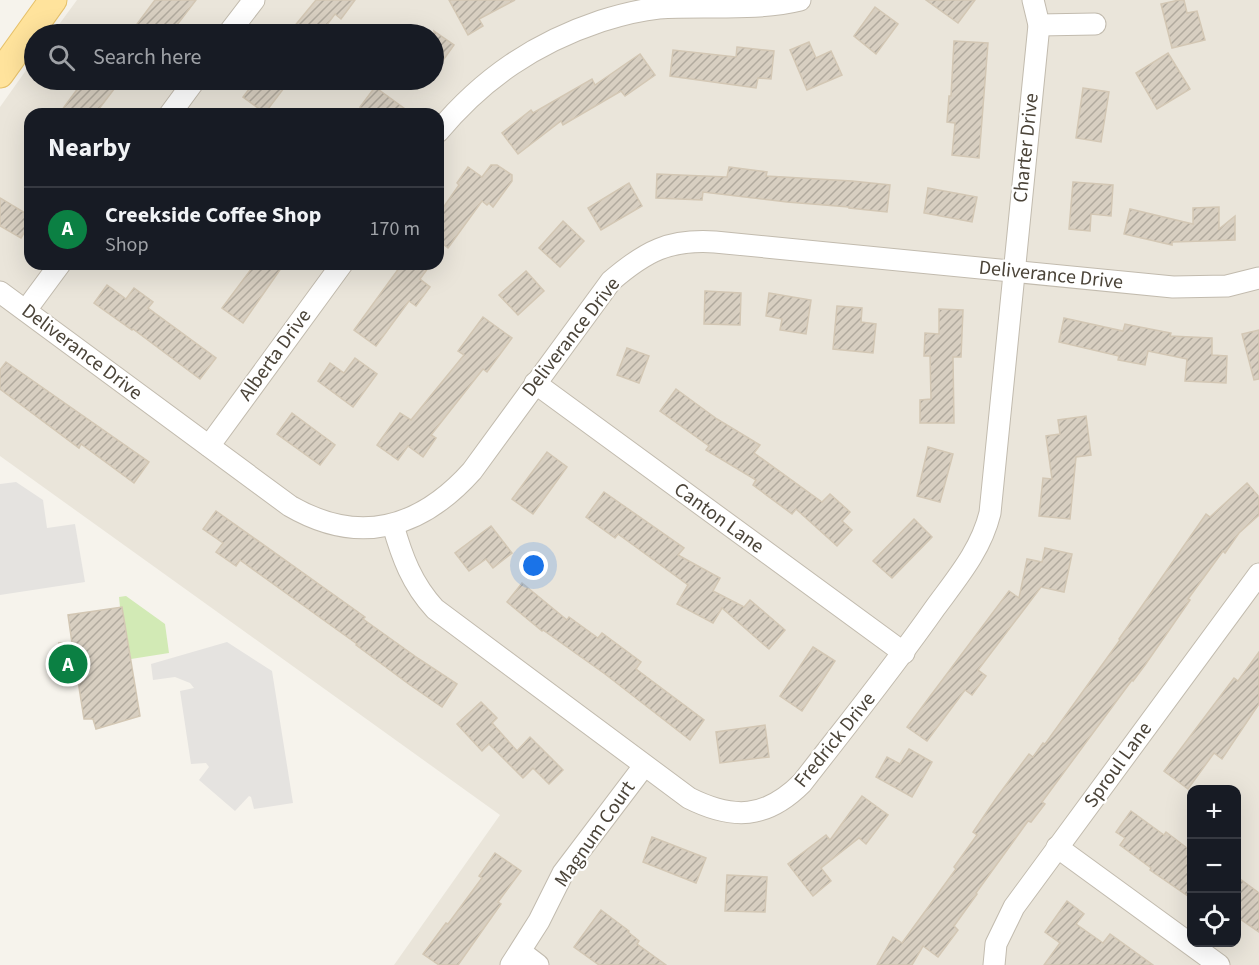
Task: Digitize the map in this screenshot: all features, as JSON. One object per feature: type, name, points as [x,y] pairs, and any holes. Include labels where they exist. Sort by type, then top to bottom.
[{"type":"main road","points":[[36,24],[53,0]]},
{"type":"main road","points":[[0,74],[24,40]]},
{"type":"street","points":[[236,24],[254,0]]},
{"type":"street","points":[[444,126],[496,75],[549,41],[572,31],[633,12],[656,8],[763,6],[800,0]]},
{"type":"street","name":"Charter Drive","points":[[1014,271],[1039,25],[1033,0]]},
{"type":"street","points":[[1039,25],[1095,24]]},
{"type":"street","points":[[174,108],[188,90]]},
{"type":"street","name":"Deliverance Drive","points":[[0,292],[290,506],[310,517],[348,528],[368,528],[393,525],[412,518],[458,486],[472,471],[611,280],[627,267],[668,245],[690,240],[716,242],[1173,287],[1227,286],[1259,278]]},
{"type":"street","points":[[26,310],[56,270]]},
{"type":"street","name":"Alberta Drive","points":[[209,446],[338,270]]},
{"type":"street","name":"Fredrick Drive","points":[[393,525],[410,576],[435,609],[644,766],[689,798],[706,807],[743,814],[774,806],[802,783],[904,653],[971,558],[986,530],[990,513],[1014,271]]},
{"type":"street","name":"Canton Lane","points":[[535,383],[904,653]]},
{"type":"street","name":"Sproul Lane","points":[[994,965],[996,944],[1014,907],[1259,574]]},
{"type":"street","name":"Magnum Court","points":[[516,958],[563,873],[644,766]]},
{"type":"street","points":[[1057,847],[1219,965]]},
{"type":"street","points":[[516,958],[538,965]]},
{"type":"shaded area","points":[[77,0],[1259,0],[1259,965],[394,965],[500,815],[0,456],[0,107],[24,73],[24,90],[444,90],[444,24],[59,24]]},
{"type":"shaded area","points":[[16,482],[43,500],[47,528],[75,524],[85,582],[0,595],[0,484]]},
{"type":"shaded area","points":[[227,642],[272,671],[293,803],[254,809],[249,796],[235,811],[199,780],[209,767],[206,763],[191,764],[180,691],[194,688],[190,683],[175,677],[153,680],[151,664]]},
{"type":"green space","points":[[126,596],[165,624],[169,653],[131,659],[119,597]]},
{"type":"building","points":[[155,0],[196,0],[178,24],[137,24]]},
{"type":"building","points":[[316,0],[355,0],[341,19],[335,14],[328,24],[296,24]]},
{"type":"building","points":[[449,0],[515,0],[479,19],[483,26],[468,35]]},
{"type":"building","points":[[926,0],[975,0],[958,23]]},
{"type":"building","points":[[1184,0],[1187,13],[1197,11],[1205,40],[1172,48],[1161,4]]},
{"type":"building","points":[[875,7],[898,24],[876,54],[854,36]]},
{"type":"building","points":[[444,38],[454,45],[444,59]]},
{"type":"building","points":[[954,41],[988,43],[979,158],[952,155],[955,123],[947,122]]},
{"type":"building","points":[[809,42],[816,58],[831,51],[842,75],[807,90],[790,50]]},
{"type":"building","points":[[737,47],[774,51],[771,79],[758,78],[756,88],[670,76],[673,50],[736,57]]},
{"type":"building","points":[[1168,53],[1190,89],[1157,109],[1136,73]]},
{"type":"building","points":[[640,54],[655,75],[625,96],[621,91],[563,125],[561,121],[518,154],[502,133],[531,110],[533,113],[592,79],[595,85]]},
{"type":"building","points":[[1083,88],[1109,92],[1101,142],[1076,138]]},
{"type":"building","points":[[77,90],[113,90],[100,108],[63,108]]},
{"type":"building","points":[[248,90],[282,90],[269,108],[258,108],[243,97]]},
{"type":"building","points":[[373,90],[379,90],[404,108],[361,108]]},
{"type":"building","points":[[491,165],[497,165],[512,175],[512,181],[493,207],[482,201],[448,248],[444,245],[444,206],[468,167],[482,177]]},
{"type":"building","points":[[729,167],[767,172],[766,176],[890,185],[887,212],[703,192],[702,200],[656,198],[657,174],[727,177]]},
{"type":"building","points":[[1073,182],[1113,185],[1111,216],[1091,214],[1090,231],[1069,229]]},
{"type":"building","points":[[629,183],[642,206],[601,230],[588,208]]},
{"type":"building","points":[[928,188],[977,197],[972,222],[924,213]]},
{"type":"building","points":[[0,198],[24,212],[24,233],[21,238],[0,226]]},
{"type":"building","points":[[1219,207],[1219,229],[1235,216],[1235,240],[1172,242],[1172,245],[1124,234],[1130,209],[1193,224],[1193,208]]},
{"type":"building","points":[[563,221],[584,241],[560,267],[539,248]]},
{"type":"building","points":[[250,270],[280,270],[243,323],[222,308]]},
{"type":"building","points":[[398,270],[427,270],[420,279],[430,287],[416,306],[409,301],[376,346],[354,330]]},
{"type":"building","points":[[526,271],[544,291],[518,315],[499,295]]},
{"type":"building","points":[[107,285],[126,299],[134,288],[153,302],[148,308],[216,358],[200,379],[94,303]]},
{"type":"building","points":[[705,291],[741,293],[740,325],[704,324]]},
{"type":"building","points":[[769,293],[811,300],[806,334],[780,330],[782,319],[766,316]]},
{"type":"building","points":[[837,306],[862,308],[861,322],[876,324],[873,353],[833,349]]},
{"type":"building","points":[[939,309],[963,310],[961,357],[953,357],[954,423],[920,423],[920,400],[931,399],[930,356],[924,356],[925,333],[939,334]]},
{"type":"building","points":[[483,317],[512,338],[487,372],[483,369],[431,435],[436,438],[423,457],[408,446],[398,460],[377,445],[400,413],[411,420],[464,355],[458,351]]},
{"type":"building","points":[[1064,318],[1123,331],[1125,324],[1171,333],[1170,336],[1212,338],[1212,355],[1227,356],[1226,383],[1185,381],[1187,359],[1148,351],[1145,365],[1118,360],[1119,356],[1059,342]]},
{"type":"building","points":[[1259,330],[1259,379],[1254,380],[1242,334]]},
{"type":"building","points":[[627,348],[649,356],[639,383],[617,375]]},
{"type":"building","points":[[355,358],[377,374],[353,407],[318,381],[330,363],[344,373]]},
{"type":"building","points":[[6,362],[149,462],[134,483],[81,444],[79,448],[0,389],[0,370]]},
{"type":"building","points":[[676,389],[717,419],[760,445],[754,453],[822,502],[830,494],[850,512],[842,521],[852,530],[837,546],[796,509],[792,514],[753,485],[756,480],[706,450],[709,446],[660,411]]},
{"type":"building","points":[[292,413],[335,445],[320,465],[277,434]]},
{"type":"building","points":[[1086,416],[1091,455],[1076,457],[1070,519],[1039,516],[1043,478],[1052,479],[1046,436],[1060,434],[1058,420]]},
{"type":"building","points":[[928,447],[953,454],[940,502],[917,496]]},
{"type":"building","points":[[547,452],[567,467],[533,514],[512,499]]},
{"type":"building","points":[[1247,483],[1259,497],[1259,515],[1239,533],[1225,553],[1223,551],[1188,599],[1190,600],[1145,665],[1042,802],[1045,804],[1031,822],[1028,821],[976,893],[954,926],[958,930],[938,957],[923,946],[912,965],[877,965],[893,937],[902,943],[956,869],[954,867],[977,835],[973,832],[997,797],[1029,754],[1033,757],[1043,743],[1045,744],[1120,640],[1206,514],[1210,517]]},
{"type":"building","points":[[604,492],[684,548],[678,555],[720,578],[713,591],[744,607],[750,600],[785,630],[769,649],[722,608],[713,623],[677,604],[688,585],[618,534],[615,538],[586,517]]},
{"type":"building","points":[[216,511],[365,617],[363,619],[457,684],[442,707],[240,560],[236,566],[216,552],[223,543],[203,529]]},
{"type":"building","points":[[914,519],[932,537],[892,578],[873,561]]},
{"type":"building","points":[[491,526],[512,553],[493,568],[486,559],[469,571],[455,553]]},
{"type":"building","points":[[1045,548],[1072,554],[1064,592],[1041,587],[978,670],[986,676],[972,695],[965,690],[927,741],[907,727],[1009,591],[1019,598],[1027,559],[1042,562]]},
{"type":"building","points":[[522,583],[567,620],[569,617],[598,638],[602,633],[641,662],[636,669],[704,720],[690,740],[605,674],[542,631],[507,602]]},
{"type":"building","points":[[122,607],[140,716],[96,729],[93,719],[84,719],[78,681],[71,681],[59,643],[72,643],[68,615]]},
{"type":"building","points":[[813,647],[835,661],[802,711],[780,696]]},
{"type":"building","points":[[1259,652],[1259,704],[1222,759],[1214,753],[1191,785],[1187,785],[1187,788],[1164,771],[1234,678],[1238,681]]},
{"type":"building","points":[[481,702],[497,718],[492,723],[517,751],[530,737],[563,770],[549,784],[533,768],[523,778],[489,744],[482,751],[457,724]]},
{"type":"building","points":[[765,725],[769,757],[720,763],[716,732]]},
{"type":"building","points":[[909,749],[932,762],[912,797],[876,777],[887,757],[900,764]]},
{"type":"building","points":[[862,796],[888,815],[866,844],[859,838],[821,868],[831,881],[813,896],[788,864],[826,835],[830,840]]},
{"type":"building","points":[[1131,811],[1164,835],[1166,832],[1187,848],[1187,895],[1150,870],[1151,868],[1120,845],[1125,838],[1116,832]]},
{"type":"building","points":[[652,837],[706,858],[696,883],[643,862]]},
{"type":"building","points":[[495,853],[521,871],[498,902],[501,904],[458,965],[439,965],[423,954],[482,878],[479,876]]},
{"type":"building","points":[[727,875],[767,877],[765,912],[725,911]]},
{"type":"building","points":[[1241,880],[1259,893],[1259,932],[1241,919]]},
{"type":"building","points":[[1067,901],[1084,914],[1076,924],[1103,943],[1110,934],[1153,965],[1044,965],[1060,943],[1045,932]]},
{"type":"building","points":[[601,910],[629,931],[639,941],[637,944],[666,965],[599,965],[574,947]]},
{"type":"place","name":"Creekside Coffee Shop","points":[[68,664]]}]
